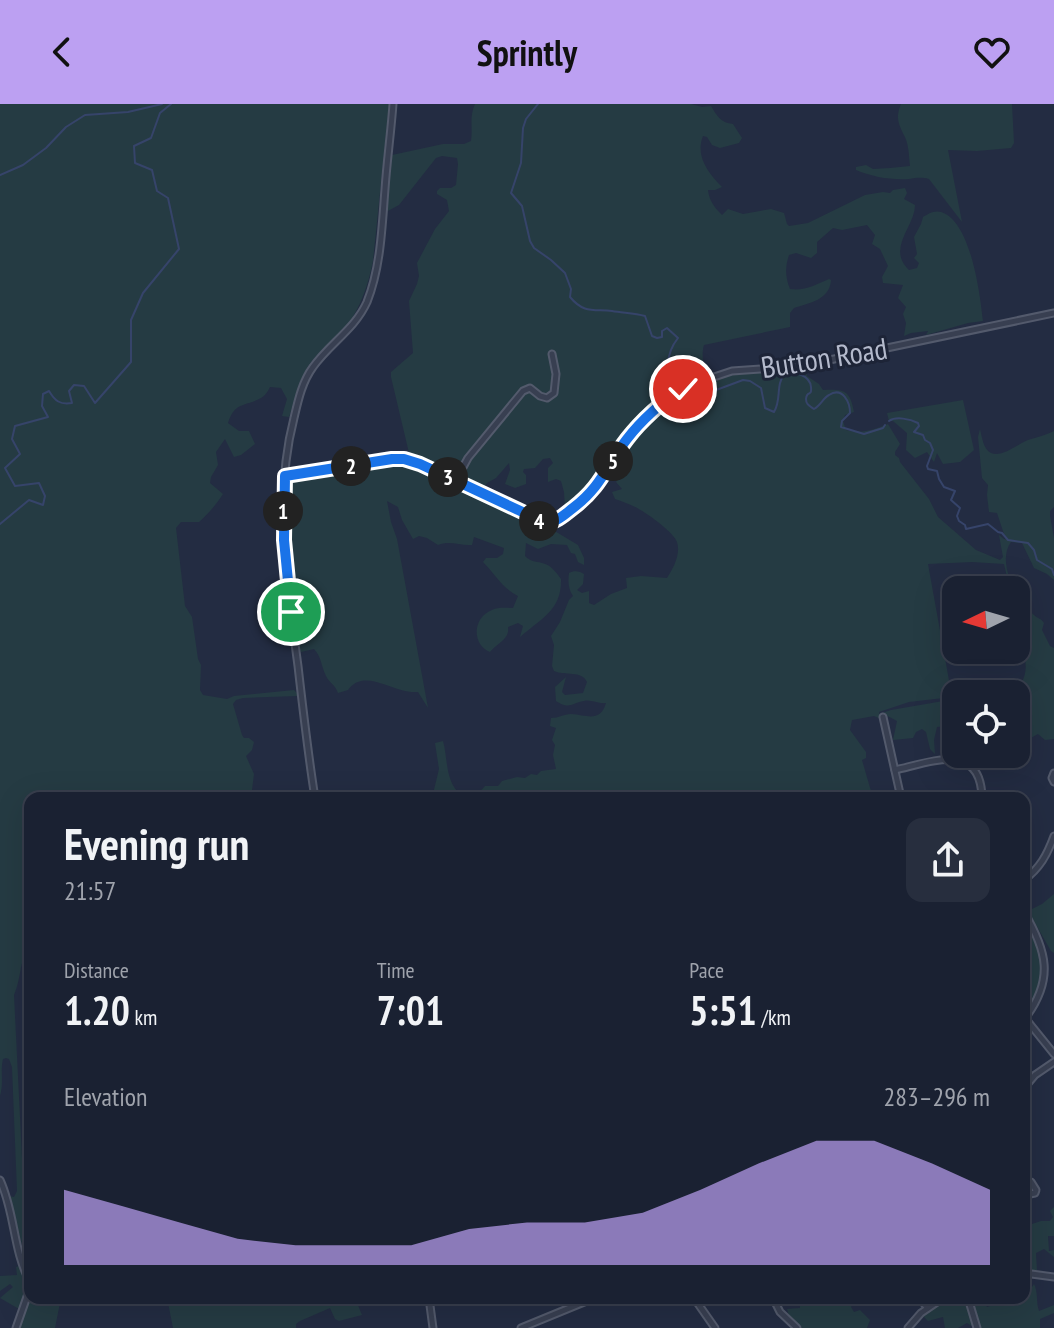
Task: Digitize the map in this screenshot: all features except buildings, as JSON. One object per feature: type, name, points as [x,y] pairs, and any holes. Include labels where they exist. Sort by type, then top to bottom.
[{"type":"street","points":[[314,792],[285,557],[285,476],[293,420],[307,377],[358,317],[374,279],[380,250],[393,104]]},
{"type":"street","name":"Button Road","points":[[285,476],[404,459],[546,523],[552,522],[559,520],[594,490],[639,425],[677,392],[693,384],[732,371],[815,363],[1054,313]]},
{"type":"street","points":[[456,480],[468,458],[523,391],[530,388],[547,398],[554,393],[556,374],[552,354]]},
{"type":"street","points":[[883,717],[900,792]]},
{"type":"street","points":[[895,770],[948,759],[961,760],[978,774],[982,792]]},
{"type":"street","points":[[1054,773],[1054,782]]},
{"type":"street","points":[[1030,875],[1044,860],[1054,836]]},
{"type":"street","points":[[1030,923],[1044,948],[1048,970],[1041,998],[1030,1012]]},
{"type":"street","points":[[1030,1024],[1054,1054]]},
{"type":"street","points":[[1030,1081],[1054,1062]]},
{"type":"street","points":[[0,1180],[24,1270]]},
{"type":"street","points":[[1030,1274],[1054,1277]]},
{"type":"street","points":[[16,1328],[24,1304]]},
{"type":"street","points":[[430,1304],[433,1328]]},
{"type":"street","points":[[521,1328],[579,1304]]},
{"type":"street","points":[[698,1304],[715,1328]]},
{"type":"street","points":[[776,1304],[797,1328]]},
{"type":"street","points":[[924,1304],[928,1308]]},
{"type":"street","points":[[912,1326],[934,1304]]},
{"type":"street","points":[[970,1304],[977,1328]]},
{"type":"shaded area","points":[[0,104],[389,104],[373,261],[355,313],[336,339],[308,366],[289,417],[282,416],[287,399],[281,388],[270,387],[262,397],[234,411],[228,423],[239,431],[249,431],[255,444],[234,457],[225,439],[216,452],[218,465],[210,483],[223,494],[199,522],[181,522],[176,528],[185,606],[192,617],[203,695],[227,699],[294,690],[297,693],[297,696],[243,698],[233,704],[242,735],[254,742],[246,756],[254,774],[252,792],[24,792],[24,956],[14,995],[24,1165],[24,1252],[9,1196],[14,1197],[17,1191],[12,1067],[6,1058],[2,1064],[0,1096]]},
{"type":"shaded area","points":[[475,104],[711,106],[722,121],[733,124],[742,138],[739,143],[720,148],[712,145],[707,137],[703,136],[701,143],[704,164],[722,187],[708,190],[712,203],[722,215],[728,209],[743,214],[771,209],[784,213],[789,226],[808,223],[865,195],[905,188],[907,193],[904,199],[915,205],[901,246],[903,262],[909,270],[917,268],[919,263],[914,258],[917,254],[914,237],[923,217],[941,212],[951,218],[967,243],[983,321],[926,335],[928,331],[904,336],[906,323],[903,314],[906,307],[898,298],[903,285],[883,283],[882,277],[888,266],[880,249],[872,244],[875,235],[867,225],[842,230],[833,228],[817,242],[817,253],[811,258],[796,253],[789,255],[786,268],[790,289],[805,288],[829,279],[827,292],[818,300],[794,308],[790,313],[790,327],[704,345],[704,375],[684,384],[635,422],[588,491],[569,509],[565,509],[561,481],[548,482],[548,468],[553,463],[550,458],[543,459],[535,468],[524,469],[526,484],[515,488],[505,484],[509,463],[482,490],[425,464],[409,453],[391,377],[391,372],[413,353],[409,301],[419,276],[417,263],[435,229],[449,211],[447,200],[437,191],[456,185],[457,158],[436,158],[399,205],[386,212],[392,155],[471,141]]},
{"type":"shaded area","points":[[901,104],[1012,104],[1014,143],[1011,148],[948,150],[962,222],[929,179],[888,178],[856,170],[856,167],[866,165],[873,169],[910,166],[907,144],[898,121]]},
{"type":"shaded area","points":[[806,366],[807,376],[823,390],[845,392],[854,412],[845,415],[846,430],[867,431],[888,424],[900,444],[895,455],[929,499],[938,517],[976,550],[1000,560],[1003,557],[999,535],[1009,540],[997,513],[989,512],[988,485],[982,478],[980,429],[986,449],[995,454],[1054,431],[1054,507],[1050,516],[1054,538],[1054,580],[1034,568],[1022,543],[1011,542],[1008,547],[1009,576],[1007,576],[1004,564],[928,564],[942,642],[942,664],[946,664],[949,680],[942,680],[942,698],[909,702],[879,712],[881,719],[874,716],[852,720],[850,730],[866,752],[866,758],[862,760],[871,792],[477,792],[485,786],[498,786],[502,781],[556,769],[552,740],[556,728],[550,726],[551,718],[571,714],[597,716],[603,709],[606,703],[587,701],[568,705],[556,701],[555,687],[566,677],[562,692],[565,695],[583,693],[587,682],[581,676],[554,671],[552,666],[554,645],[551,636],[573,596],[569,573],[577,571],[584,574],[583,584],[577,590],[582,593],[589,591],[589,603],[594,605],[627,588],[626,578],[667,578],[677,556],[675,538],[644,512],[615,499],[612,492],[622,489],[616,482],[621,473],[619,470],[610,480],[603,482],[638,431],[666,403],[700,383],[726,375]]},
{"type":"shaded area","points":[[963,400],[974,450],[960,462],[943,464],[937,453],[934,462],[927,452],[915,458],[906,450],[907,433],[889,421],[887,413]]},
{"type":"shaded area","points":[[401,464],[553,530],[578,545],[584,558],[584,565],[578,562],[567,545],[551,544],[538,549],[526,543],[525,556],[548,565],[561,579],[558,599],[549,613],[520,637],[523,626],[518,623],[508,627],[505,638],[490,652],[477,637],[481,618],[492,610],[513,608],[518,596],[503,585],[483,562],[486,558],[497,558],[503,554],[504,548],[474,537],[472,545],[438,545],[419,536],[413,539],[398,507],[387,501],[397,539],[428,708],[418,692],[367,680],[338,693],[327,678],[314,649],[301,652],[299,649],[287,546],[288,480]]},
{"type":"shaded area","points":[[1030,611],[1044,623],[1042,630],[1054,648],[1054,739],[1045,740],[1038,734],[1030,738],[1030,680],[1023,680],[1025,664],[1030,664]]},
{"type":"shaded area","points":[[942,701],[942,726],[937,727],[935,754],[922,729],[913,738],[893,740],[897,721],[882,713]]},
{"type":"shaded area","points":[[443,741],[452,784],[458,792],[433,792],[439,769],[435,743]]},
{"type":"shaded area","points":[[1054,894],[1054,953],[1030,914],[1030,910]]},
{"type":"shaded area","points":[[1030,934],[1042,969],[1039,991],[1030,1006]]},
{"type":"shaded area","points":[[1054,1207],[1054,1236],[1048,1236],[1049,1251],[1054,1250],[1054,1257],[1044,1249],[1036,1253],[1037,1270],[1030,1271],[1030,1228],[1032,1224],[1050,1221],[1053,1217],[1050,1211]]},
{"type":"shaded area","points":[[19,1266],[24,1274],[24,1299],[19,1309],[0,1298],[13,1287],[10,1284],[0,1291],[0,1276],[17,1275],[16,1267]]},
{"type":"shaded area","points":[[1034,1284],[1039,1311],[1054,1305],[1054,1313],[1040,1319],[1040,1328],[979,1328],[973,1304],[985,1304],[987,1307],[1030,1304],[1030,1290]]},
{"type":"shaded area","points":[[28,1304],[60,1304],[55,1328],[19,1328]]},
{"type":"shaded area","points":[[168,1304],[357,1304],[362,1315],[339,1321],[330,1308],[300,1321],[296,1328],[173,1328]]},
{"type":"shaded area","points":[[800,1304],[853,1304],[854,1312],[860,1310],[870,1320],[867,1328],[802,1328],[789,1316],[787,1309],[800,1308]]},
{"type":"shaded area","points":[[936,1304],[968,1304],[975,1328],[967,1323],[958,1328],[945,1328],[943,1317],[928,1321],[924,1317],[918,1319]]},
{"type":"waterway","points":[[0,175],[23,165],[46,148],[66,127],[85,115],[128,112],[162,104]]},
{"type":"waterway","points":[[0,524],[29,500],[43,505],[45,496],[39,483],[15,486],[5,468],[20,454],[12,439],[15,426],[48,417],[42,406],[43,394],[49,391],[58,402],[72,403],[69,391],[74,385],[84,386],[95,403],[131,362],[131,320],[143,293],[179,249],[168,198],[157,191],[152,170],[135,163],[134,146],[151,138],[160,113],[171,104]]},
{"type":"waterway","points":[[538,104],[523,128],[521,163],[511,193],[522,206],[530,241],[534,248],[565,273],[571,289],[570,297],[580,306],[590,310],[645,316],[652,336],[662,337],[662,331],[667,328],[678,338],[668,364],[676,390]]},
{"type":"waterway","points":[[679,394],[685,399],[692,399],[743,380],[750,381],[761,388],[765,408],[774,412],[782,378],[785,373],[793,373],[805,377],[810,383],[811,392],[807,394],[806,401],[814,409],[834,393],[845,397],[850,413],[842,421],[841,427],[864,434],[885,425]]},
{"type":"waterway","points":[[889,421],[903,419],[918,423],[914,432],[923,435],[933,450],[928,469],[937,471],[944,487],[955,491],[951,500],[960,508],[957,516],[966,529],[988,524],[1008,540],[1028,543],[1037,560],[1052,569],[1054,575]]},
{"type":"route","points":[[291,612],[284,540],[285,476],[404,459],[522,513],[546,523],[552,522],[588,497],[639,425],[683,389]]}]
